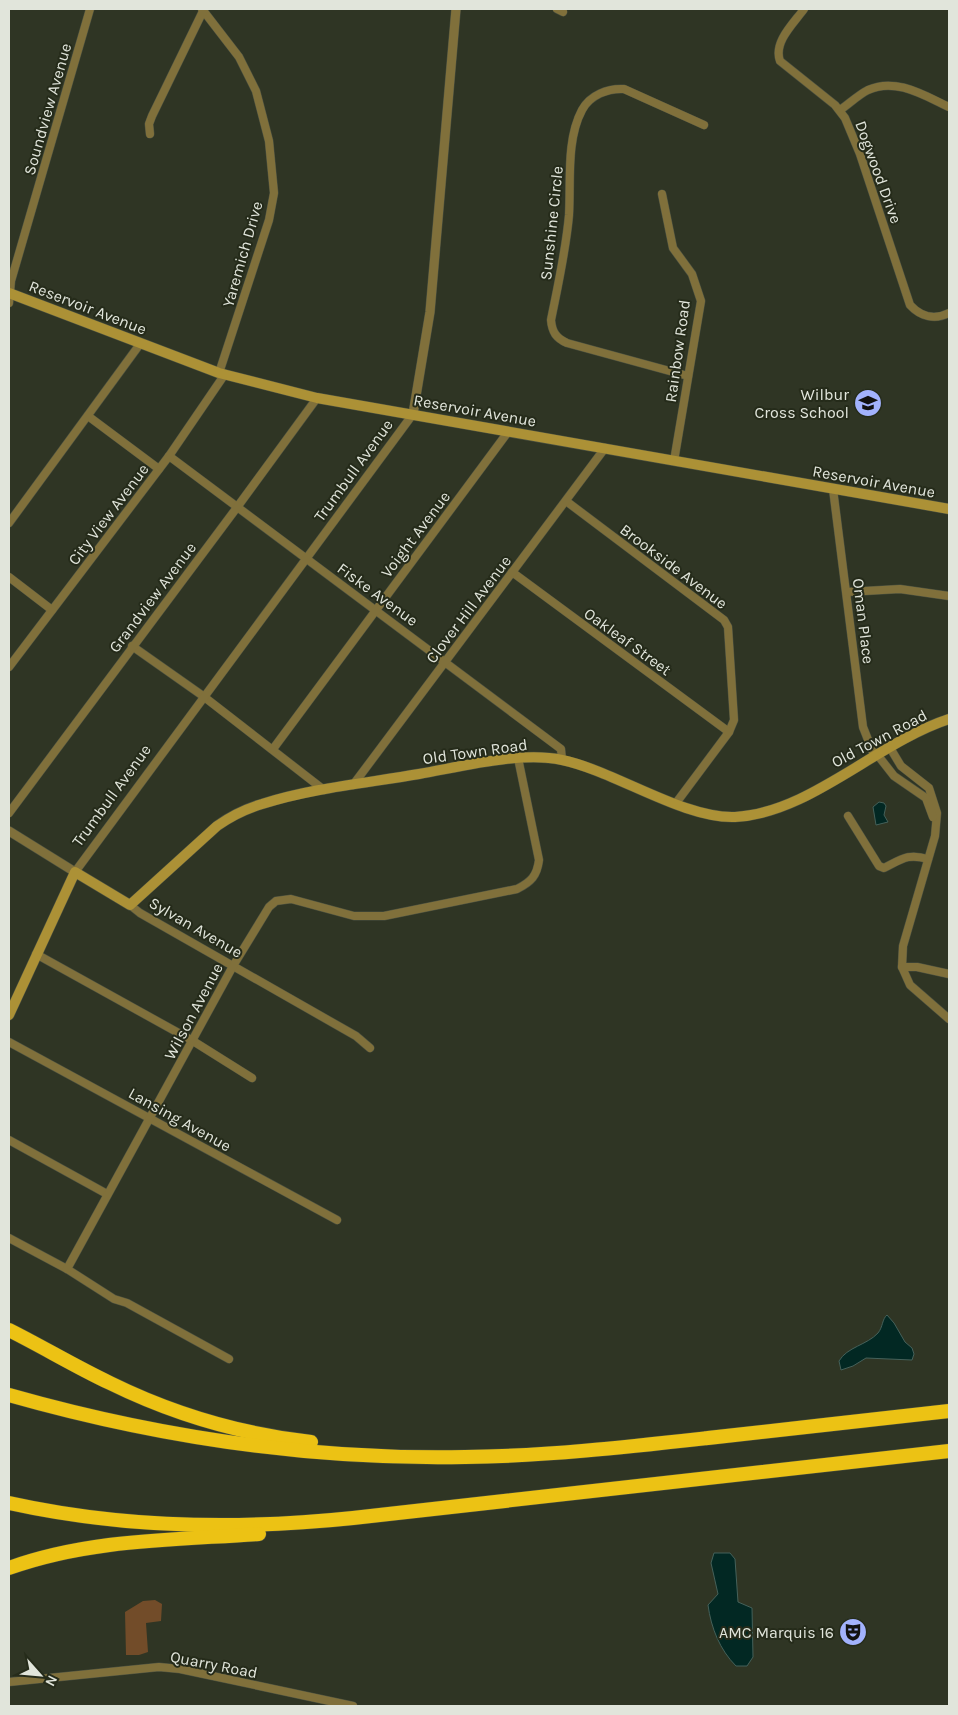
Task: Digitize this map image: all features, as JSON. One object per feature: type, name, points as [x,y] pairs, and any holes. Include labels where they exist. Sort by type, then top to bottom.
[{"type":"highway","points":[[9,1330],[134,1394],[178,1412],[225,1426],[304,1441],[463,1457]]},
{"type":"highway","points":[[9,1395],[104,1420],[231,1442],[351,1454],[463,1457],[619,1448],[949,1411]]},
{"type":"highway","points":[[9,1504],[92,1518],[196,1526],[275,1525],[949,1452]]},
{"type":"highway","points":[[9,1568],[51,1555],[113,1543],[292,1532],[379,1515]]},
{"type":"main road","name":"Reservoir Avenue","points":[[9,296],[222,374],[317,398],[949,509]]},
{"type":"main road","name":"Old Town Road","points":[[130,905],[203,837],[233,815],[263,803],[324,790],[518,758],[562,760],[606,774],[676,803],[712,815],[750,816],[786,805],[804,797],[889,746],[920,730],[949,720]]},
{"type":"main road","name":"Sylvan Avenue","points":[[75,872],[130,905]]},
{"type":"main road","points":[[9,1015],[75,872]]},
{"type":"street","name":"Soundview Avenue","points":[[9,296],[90,9]]},
{"type":"street","points":[[150,134],[152,116],[203,9]]},
{"type":"street","name":"Yaremich Drive","points":[[203,9],[239,57],[256,91],[269,141],[274,193],[269,220],[222,374]]},
{"type":"street","name":"Trumbull Avenue","points":[[75,872],[203,696],[307,559],[413,414],[430,312],[456,9]]},
{"type":"street","name":"Dogwood Drive","points":[[804,9],[779,44],[778,55],[783,64],[840,110],[860,154],[910,305],[918,312],[933,318],[949,313]]},
{"type":"street","points":[[840,110],[870,89],[892,86],[907,88],[949,107]]},
{"type":"street","name":"Sunshine Circle","points":[[688,376],[567,343],[557,337],[552,328],[551,320],[566,240],[573,139],[583,108],[598,94],[614,89],[624,89],[704,125]]},
{"type":"street","name":"Rainbow Road","points":[[662,194],[673,248],[692,274],[701,301],[674,460]]},
{"type":"street","points":[[9,523],[140,344]]},
{"type":"street","name":"City View Avenue","points":[[9,667],[169,456],[222,374]]},
{"type":"street","name":"Grandview Avenue","points":[[9,813],[317,398]]},
{"type":"street","points":[[88,416],[159,469]]},
{"type":"street","name":"Voight Avenue","points":[[273,749],[508,432]]},
{"type":"street","name":"Clover Hill Avenue","points":[[353,785],[605,448]]},
{"type":"street","name":"Fiske Avenue","points":[[169,456],[562,748],[562,760]]},
{"type":"street","name":"Oman Place","points":[[833,489],[863,727],[875,754],[894,776],[929,803],[934,819],[931,849]]},
{"type":"street","name":"Brookside Avenue","points":[[566,502],[724,620],[728,627],[734,714],[728,732],[676,803]]},
{"type":"street","name":"Oakleaf Street","points":[[512,572],[728,732]]},
{"type":"street","points":[[9,578],[52,610]]},
{"type":"street","points":[[847,592],[900,589],[949,596]]},
{"type":"street","points":[[132,646],[203,696],[324,790]]},
{"type":"street","points":[[889,746],[896,760],[929,788],[934,800],[937,826],[903,946],[902,967],[910,985],[949,1019]]},
{"type":"street","name":"Wilson Avenue","points":[[67,1269],[233,966],[263,915],[276,901],[283,899],[354,916],[379,917],[517,889],[528,884],[537,873],[539,860],[518,758]]},
{"type":"street","points":[[848,816],[879,866],[884,868],[908,856],[916,856],[928,860]]},
{"type":"street","name":"Sylvan Avenue","points":[[9,830],[75,872]]},
{"type":"street","name":"Sylvan Avenue","points":[[130,905],[356,1036],[370,1048]]},
{"type":"street","points":[[36,954],[193,1041],[252,1078]]},
{"type":"street","points":[[902,967],[917,967],[949,974]]},
{"type":"street","name":"Lansing Avenue","points":[[9,1042],[338,1220]]},
{"type":"street","points":[[9,1140],[107,1194]]},
{"type":"street","points":[[9,1238],[67,1269],[114,1299],[127,1303],[229,1359]]},
{"type":"street","name":"Quarry Road","points":[[9,1682],[159,1667],[353,1706]]},
{"type":"shaded area","points":[[155,1600],[162,1604],[161,1621],[146,1623],[148,1652],[139,1655],[126,1655],[125,1612],[143,1601]]},
{"type":"water","points":[[879,802],[884,803],[886,806],[884,815],[888,822],[876,825],[873,807]]},
{"type":"water","points":[[887,1315],[905,1342],[912,1348],[914,1354],[912,1360],[866,1358],[853,1366],[841,1370],[839,1361],[843,1356],[878,1333]]},
{"type":"water","points":[[714,1553],[730,1553],[735,1559],[738,1602],[752,1608],[753,1657],[747,1666],[736,1666],[730,1660],[717,1638],[711,1622],[708,1605],[718,1594],[711,1563]]},
{"type":"place","name":"Wilbur Cross School","points":[[868,403]]},
{"type":"place","name":"AMC Marquis 16","points":[[853,1632]]}]
